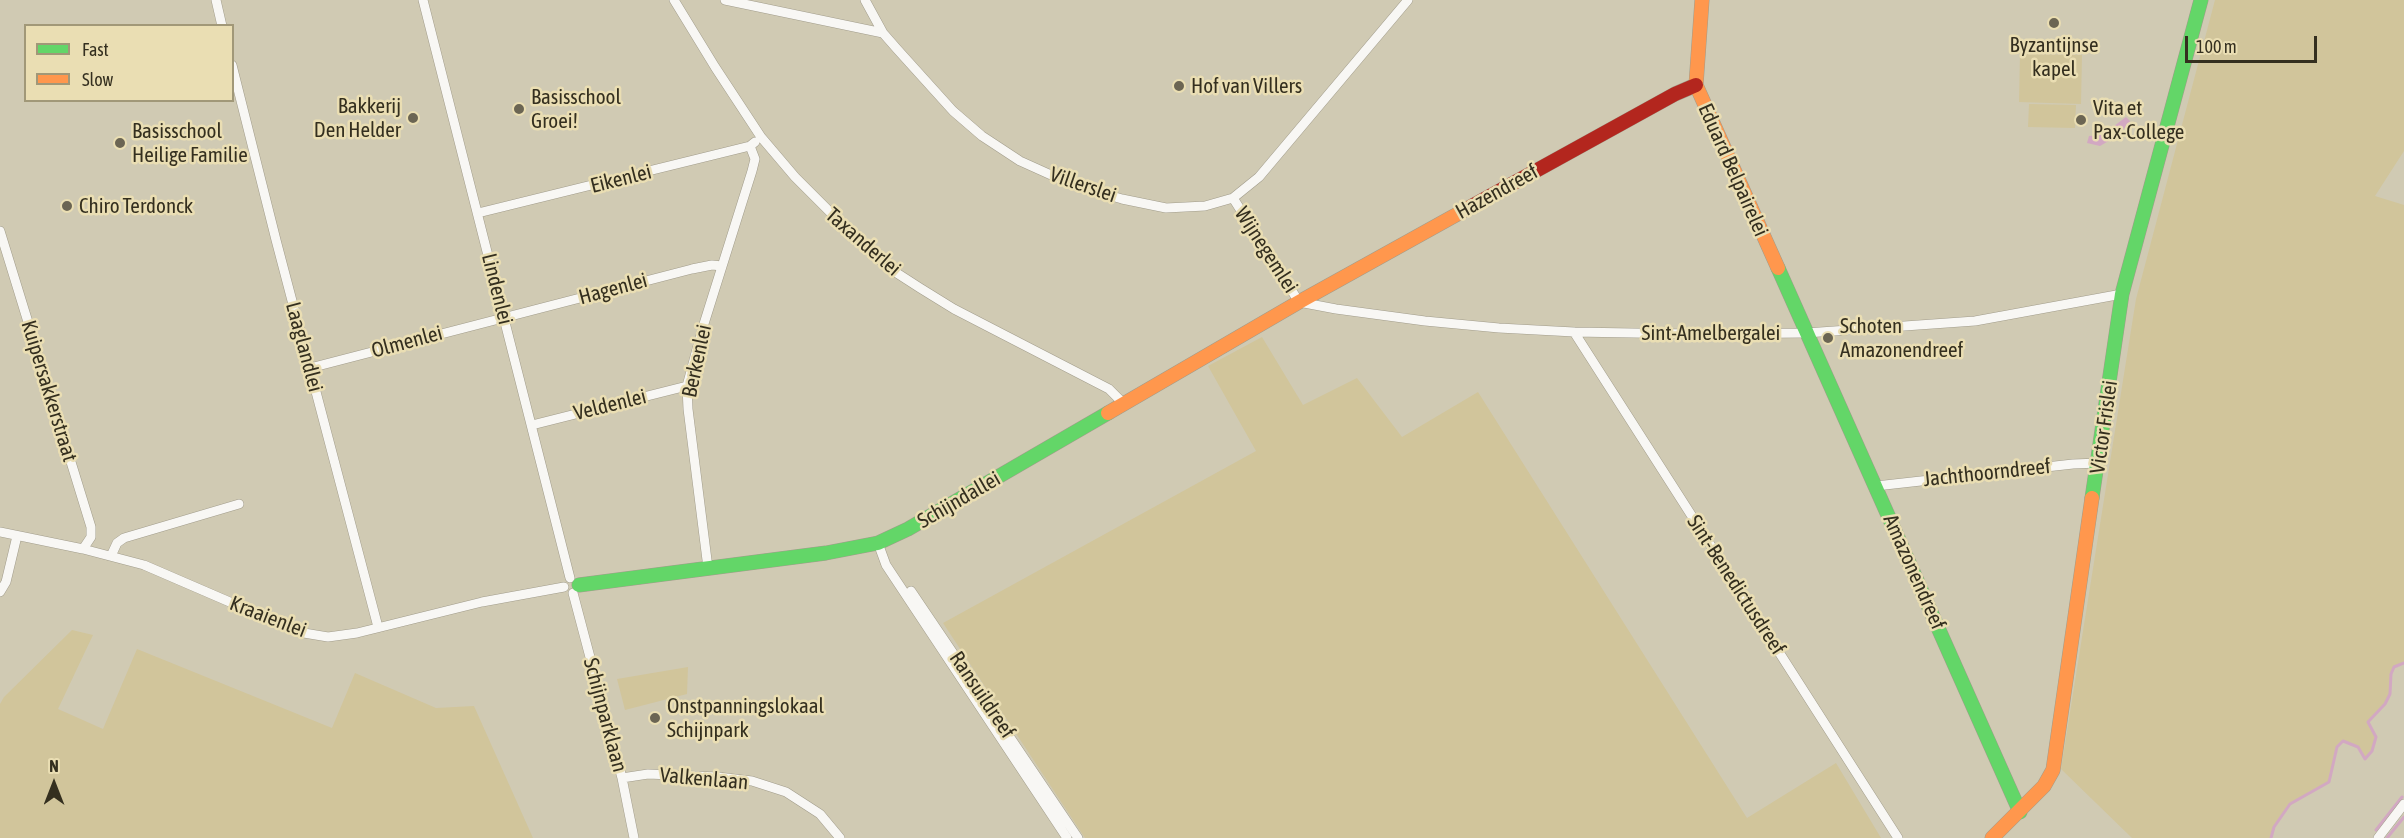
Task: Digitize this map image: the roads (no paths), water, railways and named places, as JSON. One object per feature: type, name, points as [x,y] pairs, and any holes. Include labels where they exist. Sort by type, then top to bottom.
[{"type":"street","points":[[216,0],[222,24]]},
{"type":"street","name":"Lindenlei","points":[[423,0],[574,585]]},
{"type":"street","name":"Taxanderlei","points":[[674,0],[714,67],[761,137],[828,211],[889,267],[954,309],[1109,389],[1124,404]]},
{"type":"street","points":[[725,0],[883,33]]},
{"type":"street","name":"Villerslei","points":[[865,0],[883,33],[953,111],[982,136],[1020,161],[1071,184],[1122,199],[1166,208],[1205,206],[1233,198],[1259,177],[1408,0]]},
{"type":"street","name":"Eduard Belpairelei","points":[[1702,0],[1696,85],[1806,333]]},
{"type":"street","name":"Victor Frislei","points":[[1992,838],[2044,786],[2053,770],[2122,294],[2201,0]]},
{"type":"street","name":"Laaglandlei","points":[[234,73],[378,627]]},
{"type":"street","name":"Hazendreef","points":[[1299,302],[1675,94],[1696,85]]},
{"type":"street","name":"Eikenlei","points":[[478,213],[750,146],[761,137]]},
{"type":"street","points":[[750,146],[755,159],[771,148]]},
{"type":"street","name":"Berkenlei","points":[[708,568],[690,432],[687,386],[755,159]]},
{"type":"street","name":"Wijnegemlei","points":[[1233,198],[1299,302]]},
{"type":"street","name":"Kuipersakkerstraat","points":[[0,231],[91,527],[91,537],[83,549]]},
{"type":"street","name":"Hagenlei","points":[[504,318],[692,269],[712,265],[722,266]]},
{"type":"street","name":"Sint-Amelbergalei","points":[[1299,302],[1436,322],[1499,328],[1690,334],[1806,333],[1975,321],[2122,294]]},
{"type":"street","name":"Schijndallei","points":[[574,585],[825,553],[881,549],[908,529],[1299,302]]},
{"type":"street","name":"Olmenlei","points":[[310,368],[504,318]]},
{"type":"street","name":"Sint-Benedictusdreef","points":[[1574,332],[1898,838]]},
{"type":"street","name":"Amazonendreef","points":[[1806,333],[2020,812]]},
{"type":"street","name":"Veldenlei","points":[[532,425],[687,386]]},
{"type":"street","name":"Jachthoorndreef","points":[[1876,486],[2073,464],[2099,464]]},
{"type":"street","points":[[111,556],[117,543],[124,538],[239,504]]},
{"type":"street","name":"Kraaienlei","points":[[0,532],[83,549],[144,565],[304,633],[328,637],[482,602],[564,587],[569,593],[574,585]]},
{"type":"street","points":[[0,592],[6,582],[17,536]]},
{"type":"street","name":"Ransuildreef","points":[[881,549],[886,565],[1067,838]]},
{"type":"street","name":"Ransuildreef","points":[[881,549],[1078,838]]},
{"type":"street","name":"Schijnparklaan","points":[[574,585],[622,778],[634,838]]},
{"type":"street","name":"Valkenlaan","points":[[622,778],[648,774],[752,781],[786,792],[820,814],[840,838]]},
{"type":"street","points":[[2378,838],[2404,804]]},
{"type":"waterway","points":[[2271,838],[2274,827],[2290,804],[2329,782],[2337,747],[2343,741],[2358,747],[2365,759],[2372,751],[2376,737],[2368,722],[2385,704],[2390,694],[2391,674],[2394,667],[2404,663]]},
{"type":"waterway","points":[[2376,830],[2402,797]]},
{"type":"waterway","points":[[2387,838],[2404,817]]},
{"type":"place","name":"Byzantijnse kapel","points":[[2054,23]]},
{"type":"place","name":"Hof van Villers","points":[[1179,86]]},
{"type":"place","name":"Basisschool Groei!","points":[[519,109]]},
{"type":"place","name":"Bakkerij Den Helder","points":[[413,118]]},
{"type":"place","name":"Vita et Pax-College","points":[[2081,120]]},
{"type":"place","name":"Basisschool Heilige Familie","points":[[120,143]]},
{"type":"place","name":"Chiro Terdonck","points":[[67,206]]},
{"type":"place","name":"Schoten Amazonendreef","points":[[1828,338]]},
{"type":"place","name":"Onstpanningslokaal Schijnpark","points":[[655,718]]}]
